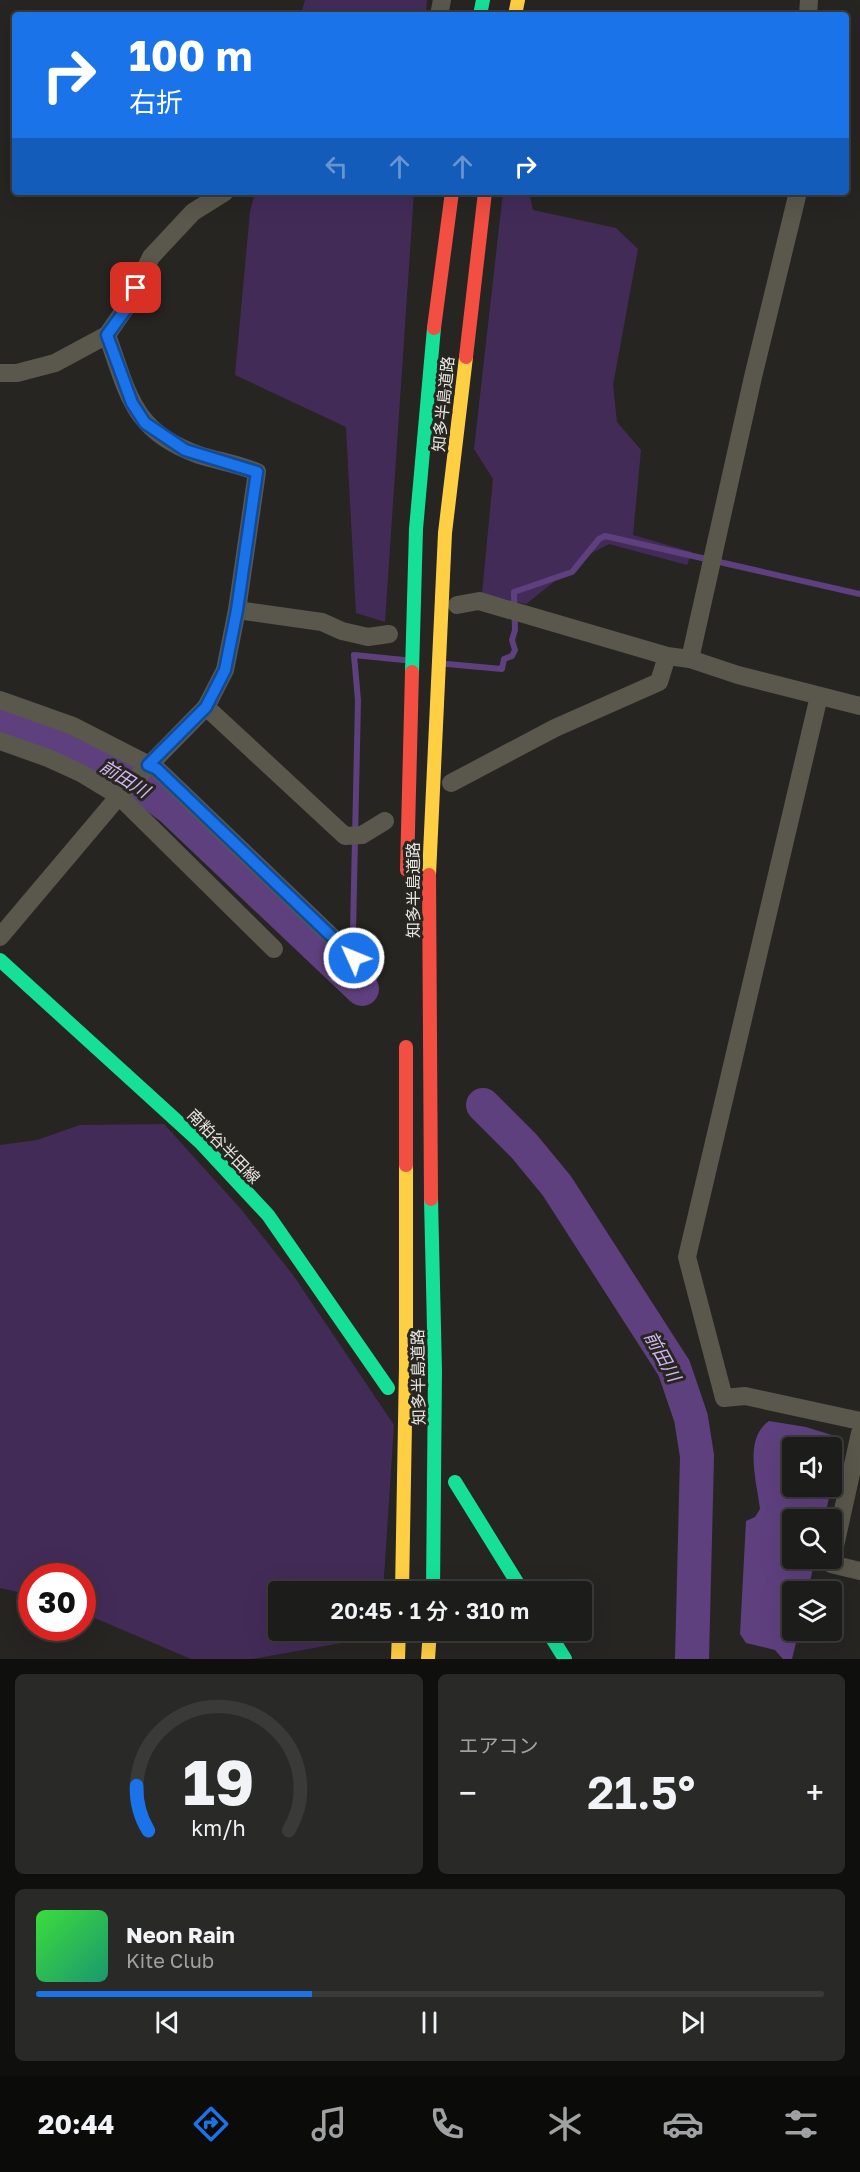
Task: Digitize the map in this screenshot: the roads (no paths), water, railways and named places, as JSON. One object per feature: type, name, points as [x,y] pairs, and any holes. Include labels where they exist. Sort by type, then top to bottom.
[{"type":"main road","name":"知多半島道路","points":[[407,886],[416,530],[435,321],[452,195]]},
{"type":"main road","name":"知多半島道路","points":[[433,1581],[435,1548],[435,1371],[429,1086],[429,847],[445,533],[485,195]]},
{"type":"main road","name":"南粕谷半田線","points":[[0,960],[200,1142],[268,1215],[388,1388]]},
{"type":"main road","name":"知多半島道路","points":[[402,1581],[406,1377],[406,1035]]},
{"type":"main road","points":[[455,1482],[516,1581]]},
{"type":"main road","points":[[398,1659],[399,1641]]},
{"type":"main road","points":[[428,1659],[429,1641]]},
{"type":"main road","points":[[554,1641],[565,1659]]},
{"type":"street","points":[[0,373],[17,373],[56,363],[107,335],[128,306],[151,257],[193,212],[220,195]]},
{"type":"street","points":[[690,659],[753,377],[797,195]]},
{"type":"street","points":[[0,938],[119,796],[206,707],[225,670],[237,610],[257,472],[185,450],[145,423],[132,403],[107,335]]},
{"type":"street","points":[[457,605],[479,601],[667,656],[690,659],[738,675],[860,706]]},
{"type":"street","points":[[237,610],[322,622],[342,631],[368,637],[389,634]]},
{"type":"street","points":[[451,783],[555,728],[659,682],[667,656]]},
{"type":"street","points":[[819,696],[687,1257],[724,1398],[745,1396],[860,1421]]},
{"type":"street","points":[[0,700],[73,726],[157,769],[354,958]]},
{"type":"street","points":[[206,707],[345,836],[362,835],[385,821]]},
{"type":"street","points":[[0,741],[48,758],[81,773],[119,796],[274,949]]},
{"type":"street","points":[[860,1433],[831,1564],[860,1572]]},
{"type":"waterway","points":[[447,664],[502,669],[504,659],[512,656],[515,650],[512,640],[515,630],[514,592],[572,572],[599,539],[605,536],[860,594]]},
{"type":"waterway","points":[[347,940],[353,932],[358,700],[354,655],[404,660]]},
{"type":"waterway","name":"前田川","points":[[0,722],[71,747],[127,775],[170,807],[362,989]]},
{"type":"waterway","name":"前田川","points":[[483,1105],[524,1146],[557,1186],[674,1368],[691,1418],[697,1456],[692,1659]]}]
